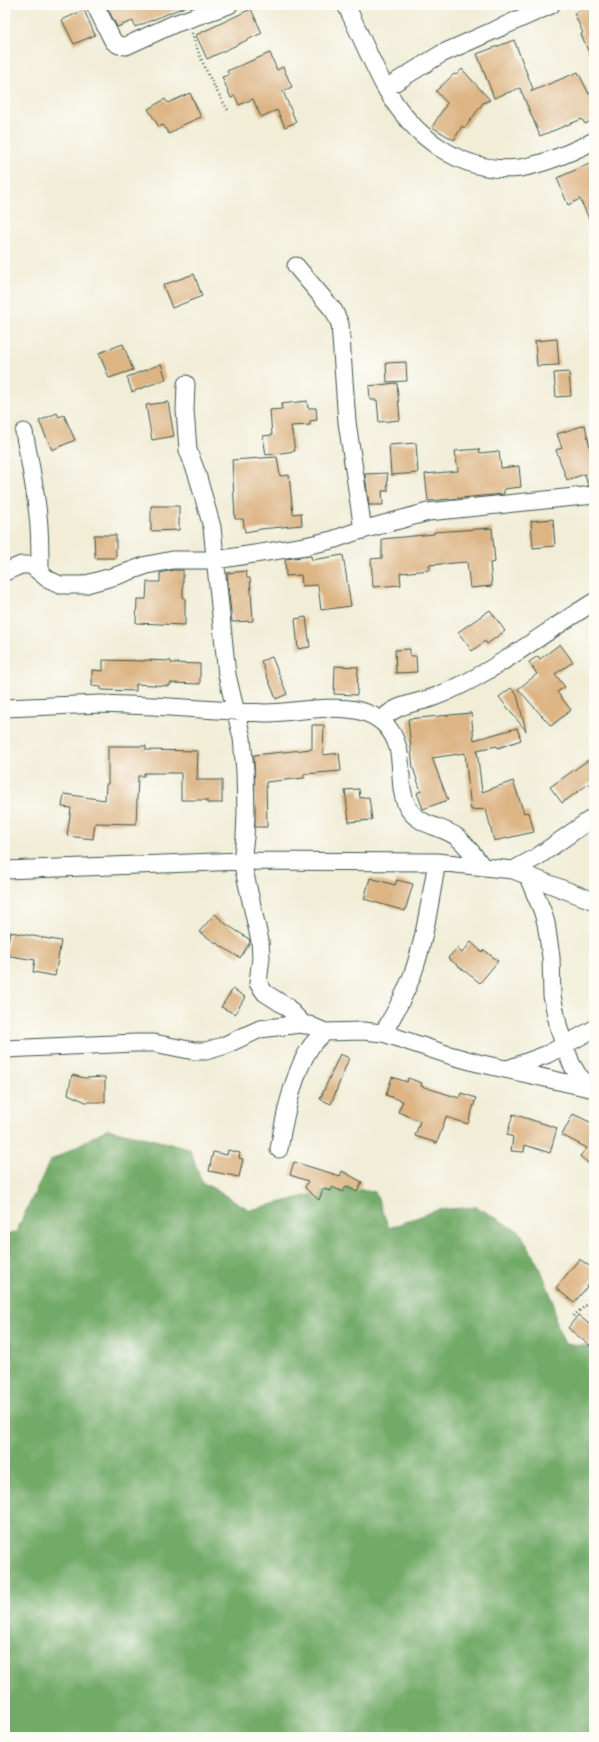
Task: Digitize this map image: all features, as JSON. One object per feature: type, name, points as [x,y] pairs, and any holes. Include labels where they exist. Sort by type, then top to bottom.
[{"type":"street","points":[[95,5],[116,45],[121,46],[126,46],[189,19],[229,5]]},
{"type":"street","points":[[346,5],[386,88],[414,127],[437,147],[473,165],[491,168],[520,168],[547,161],[594,141]]},
{"type":"street","points":[[386,88],[441,54],[552,5]]},
{"type":"street","points":[[296,266],[334,311],[340,324],[347,422],[363,530]]},
{"type":"street","points":[[186,384],[185,410],[188,450],[197,474],[212,527],[227,675],[237,711],[242,738],[245,771],[245,837],[242,861],[260,941],[261,957],[258,983],[265,993],[287,1007],[304,1025]]},
{"type":"street","points":[[24,432],[32,470],[37,508],[40,570]]},
{"type":"street","points":[[5,572],[25,564],[31,564],[40,570],[49,580],[60,585],[69,586],[94,583],[148,564],[173,560],[216,560],[306,546],[434,512],[594,495]]},
{"type":"street","points":[[382,720],[393,709],[442,694],[465,682],[500,662],[594,602]]},
{"type":"street","points":[[5,708],[100,704],[283,713],[327,708],[360,710],[374,715],[382,720],[395,739],[398,749],[404,796],[408,807],[415,816],[432,826],[456,836],[464,843],[483,867]]},
{"type":"street","points":[[520,873],[538,857],[594,817]]},
{"type":"street","points":[[5,870],[242,861],[437,862],[520,873],[594,901]]},
{"type":"street","points":[[383,1033],[398,1008],[412,975],[430,902],[437,862]]},
{"type":"street","points":[[520,873],[542,910],[546,923],[551,957],[552,996],[564,1045],[578,1075],[592,1088]]},
{"type":"street","points":[[5,1049],[135,1042],[154,1043],[194,1051],[206,1051],[223,1046],[260,1028],[309,1025],[325,1032],[363,1031],[383,1033],[449,1055],[592,1088]]},
{"type":"street","points":[[508,1068],[536,1059],[594,1029]]},
{"type":"street","points":[[278,1149],[284,1120],[304,1057],[310,1046],[325,1032]]},
{"type":"path","points":[[189,19],[202,60],[228,110]]},
{"type":"path","points":[[573,1316],[589,1303],[594,1293]]},
{"type":"green space","points":[[107,1129],[189,1148],[202,1182],[250,1210],[342,1187],[375,1192],[389,1228],[437,1210],[477,1207],[520,1232],[541,1270],[553,1301],[556,1324],[565,1344],[594,1347],[594,1737],[5,1737],[5,1235],[16,1232],[50,1161]]},
{"type":"building","points":[[106,5],[187,6],[135,27],[133,21],[117,27]]},
{"type":"building","points":[[594,5],[594,64],[574,13]]},
{"type":"building","points":[[251,9],[262,33],[207,59],[196,35]]},
{"type":"building","points":[[84,10],[95,35],[74,44],[62,20]]},
{"type":"building","points":[[514,40],[533,89],[530,92],[578,72],[589,94],[594,92],[594,120],[585,124],[582,119],[540,136],[520,88],[494,98],[477,54]]},
{"type":"building","points":[[270,53],[277,70],[283,67],[292,87],[283,91],[296,122],[285,127],[277,110],[261,117],[253,99],[239,105],[235,96],[231,98],[222,77],[229,75],[227,71]]},
{"type":"building","points":[[462,69],[490,100],[483,103],[465,128],[462,126],[454,140],[432,127],[447,103],[436,91],[454,74],[456,75]]},
{"type":"building","points":[[190,93],[201,117],[185,124],[169,134],[163,125],[159,127],[148,109],[165,99],[168,103]]},
{"type":"building","points":[[594,162],[594,230],[580,199],[568,205],[557,178]]},
{"type":"building","points":[[194,274],[202,296],[172,308],[163,285]]},
{"type":"building","points":[[557,339],[559,365],[537,366],[535,341]]},
{"type":"building","points":[[123,344],[133,370],[109,378],[99,353]]},
{"type":"building","points":[[406,362],[407,381],[387,382],[386,363]]},
{"type":"building","points":[[161,364],[166,379],[132,392],[127,377]]},
{"type":"building","points":[[569,372],[571,396],[556,397],[554,373]]},
{"type":"building","points":[[397,383],[400,420],[379,422],[377,400],[370,400],[369,386]]},
{"type":"building","points":[[307,401],[308,408],[316,408],[317,420],[310,421],[310,425],[291,426],[295,451],[266,455],[263,436],[272,435],[270,410],[282,409],[281,404]]},
{"type":"building","points":[[168,402],[174,436],[152,440],[146,405]]},
{"type":"building","points":[[57,413],[59,417],[64,415],[75,440],[52,450],[39,421]]},
{"type":"building","points":[[585,425],[590,448],[594,447],[594,485],[588,486],[585,474],[567,480],[556,450],[562,448],[557,434]]},
{"type":"building","points":[[416,443],[418,473],[391,475],[389,445]]},
{"type":"building","points":[[479,449],[480,453],[499,451],[501,468],[519,466],[521,487],[504,489],[504,494],[428,501],[425,474],[458,471],[455,451]]},
{"type":"building","points":[[277,457],[280,476],[289,475],[293,514],[301,513],[302,525],[245,532],[243,519],[235,519],[232,460]]},
{"type":"building","points":[[387,473],[388,491],[382,491],[383,505],[369,505],[365,474]]},
{"type":"building","points":[[151,506],[179,506],[179,530],[151,531]]},
{"type":"building","points":[[553,519],[555,546],[533,548],[531,521]]},
{"type":"building","points":[[492,528],[495,562],[490,563],[492,586],[470,588],[467,562],[429,565],[430,570],[400,573],[401,585],[373,587],[371,559],[382,558],[382,539],[434,534],[434,532]]},
{"type":"building","points":[[94,535],[116,535],[116,558],[95,558]]},
{"type":"building","points":[[343,555],[351,606],[321,610],[318,585],[302,586],[301,575],[286,576],[285,559],[311,556],[312,560]]},
{"type":"building","points":[[183,570],[185,625],[136,623],[137,599],[146,599],[147,582],[160,582],[160,573]]},
{"type":"building","points":[[246,571],[247,578],[250,578],[253,621],[232,622],[227,573]]},
{"type":"building","points":[[490,610],[505,631],[487,644],[485,641],[472,651],[458,632]]},
{"type":"building","points":[[306,617],[310,647],[298,649],[295,619]]},
{"type":"building","points":[[560,644],[573,662],[555,674],[565,687],[557,692],[571,710],[551,726],[518,689],[537,674],[529,662],[538,656],[540,659]]},
{"type":"building","points":[[410,649],[410,656],[416,656],[417,672],[396,673],[395,650]]},
{"type":"building","points":[[272,657],[287,694],[276,699],[261,661]]},
{"type":"building","points":[[103,660],[171,661],[171,663],[200,664],[200,684],[170,683],[170,686],[136,684],[136,691],[101,690],[101,687],[92,686],[92,670],[103,671]]},
{"type":"building","points":[[335,666],[358,667],[357,695],[334,694]]},
{"type":"building","points":[[511,688],[517,695],[526,731],[499,697]]},
{"type":"building","points":[[471,713],[474,740],[517,728],[521,740],[498,748],[497,746],[477,750],[482,792],[513,781],[524,813],[529,812],[534,832],[494,841],[486,809],[471,810],[465,753],[432,758],[448,800],[423,809],[417,793],[421,791],[413,768],[408,719]]},
{"type":"building","points":[[312,725],[324,725],[323,755],[339,753],[341,771],[304,774],[304,778],[266,782],[267,827],[255,827],[254,755],[312,749]]},
{"type":"building","points":[[108,746],[146,746],[146,750],[198,751],[197,780],[222,780],[222,803],[207,803],[207,800],[181,800],[181,773],[144,773],[144,776],[138,776],[136,824],[95,823],[93,839],[67,836],[71,808],[62,807],[64,794],[105,800],[106,784],[108,784]]},
{"type":"building","points":[[594,756],[594,780],[562,803],[550,787]]},
{"type":"building","points":[[359,789],[360,798],[369,797],[372,820],[349,822],[345,790]]},
{"type":"building","points":[[370,878],[395,885],[397,880],[413,884],[405,911],[364,899]]},
{"type":"building","points":[[215,914],[226,924],[249,939],[250,942],[240,958],[199,932]]},
{"type":"building","points":[[10,932],[61,941],[55,976],[33,972],[35,960],[5,955]]},
{"type":"building","points":[[471,942],[482,952],[484,950],[498,961],[480,983],[448,958],[457,948],[462,953]]},
{"type":"building","points":[[233,989],[245,997],[235,1014],[221,1007]]},
{"type":"building","points":[[340,1054],[349,1058],[331,1104],[320,1099]]},
{"type":"building","points":[[72,1075],[85,1078],[105,1077],[105,1102],[86,1102],[68,1094]]},
{"type":"building","points":[[392,1077],[407,1082],[408,1078],[422,1083],[421,1086],[459,1098],[461,1093],[476,1098],[468,1124],[446,1117],[437,1143],[415,1136],[420,1121],[398,1112],[403,1101],[386,1095]]},
{"type":"building","points":[[513,1114],[557,1128],[550,1153],[525,1145],[524,1152],[511,1151],[513,1137],[507,1135]]},
{"type":"building","points":[[573,1114],[594,1124],[594,1168],[580,1156],[587,1148],[562,1135]]},
{"type":"building","points":[[228,1150],[240,1153],[239,1158],[243,1159],[239,1177],[209,1171],[213,1152],[227,1155]]},
{"type":"building","points":[[294,1162],[340,1176],[342,1171],[362,1182],[357,1192],[346,1186],[343,1192],[332,1187],[331,1191],[323,1189],[319,1200],[305,1188],[308,1181],[290,1175]]},
{"type":"building","points":[[579,1259],[594,1269],[594,1278],[574,1303],[556,1288]]},
{"type":"building","points":[[578,1315],[594,1328],[594,1349],[568,1328]]}]
